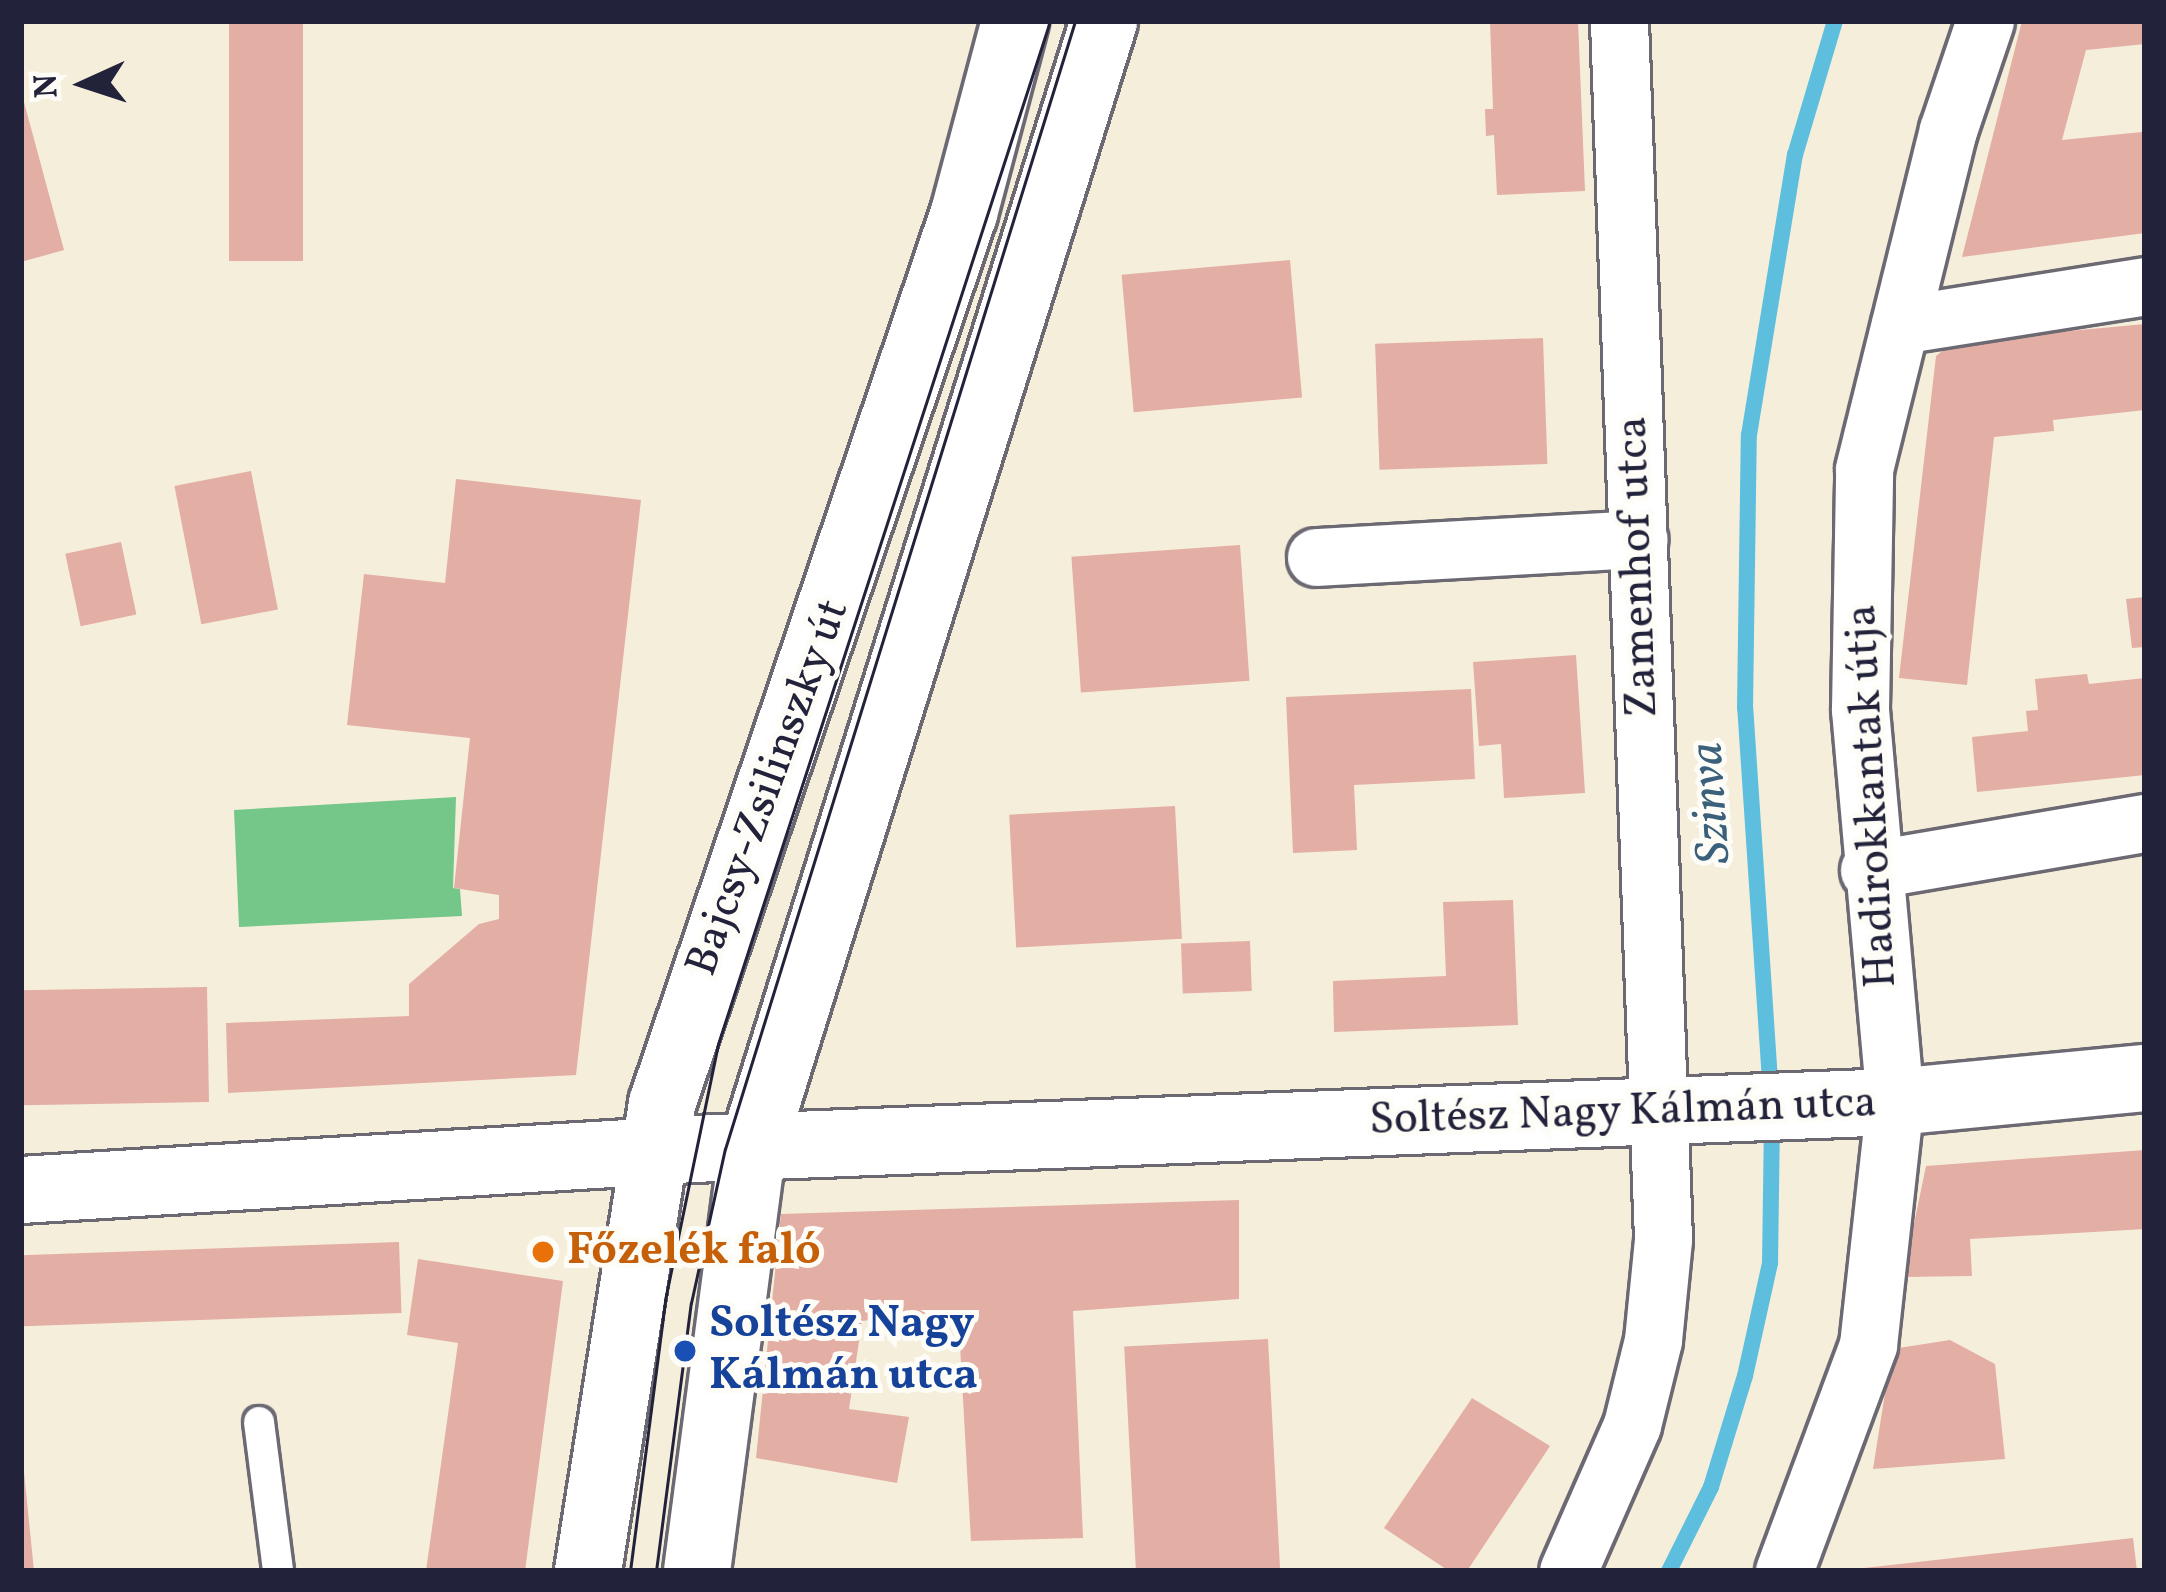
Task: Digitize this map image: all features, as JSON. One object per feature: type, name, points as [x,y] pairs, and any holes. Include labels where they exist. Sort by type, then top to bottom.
[{"type":"street","name":"Bajcsy-Zsilinszky út","points":[[588,1571],[650,1151],[694,994],[832,618],[957,236],[1015,21]]},
{"type":"street","name":"Bajcsy-Zsilinszky út","points":[[697,1571],[753,1146],[1104,21]]},
{"type":"street","name":"Zamenhof utca","points":[[1568,1571],[1632,1425],[1653,1340],[1663,1239],[1619,21]]},
{"type":"street","name":"Hadirokkantak útja","points":[[1784,1571],[1868,1345],[1871,1103],[1869,870],[1861,709],[1864,469],[1948,130],[1985,21]]},
{"type":"street","points":[[1900,325],[2145,286]]},
{"type":"street","points":[[1316,557],[1638,539]]},
{"type":"street","points":[[1869,870],[2145,823]]},
{"type":"street","name":"Soltész Nagy Kálmán utca","points":[[21,1190],[753,1146],[1871,1103],[2145,1078]]},
{"type":"lane","points":[[259,1422],[278,1571]]},
{"type":"green space","points":[[456,797],[453,888],[460,889],[462,916],[239,927],[234,810]]},
{"type":"building","points":[[229,21],[303,21],[303,261],[229,261]]},
{"type":"building","points":[[1490,21],[1578,21],[1585,191],[1497,195],[1494,135],[1486,136],[1485,109],[1493,109]]},
{"type":"building","points":[[2022,21],[2145,21],[2145,44],[2086,50],[2062,140],[2142,132],[2145,233],[1962,257]]},
{"type":"building","points":[[21,91],[64,250],[21,262]]},
{"type":"building","points":[[1290,260],[1302,397],[1134,412],[1122,275]]},
{"type":"building","points":[[2145,324],[2145,410],[2053,420],[2054,431],[1994,437],[1967,685],[1899,678],[1936,356],[1953,342]]},
{"type":"building","points":[[1543,338],[1547,464],[1379,470],[1375,344]]},
{"type":"building","points":[[251,471],[278,609],[201,624],[174,486]]},
{"type":"building","points":[[456,479],[641,500],[576,1075],[228,1093],[226,1023],[409,1016],[409,984],[479,924],[499,919],[499,895],[454,888],[470,738],[347,725],[364,574],[445,583]]},
{"type":"building","points":[[121,542],[136,614],[81,626],[65,554]]},
{"type":"building","points":[[1240,545],[1249,681],[1081,692],[1071,557]]},
{"type":"building","points":[[2145,597],[2145,647],[2132,648],[2126,599]]},
{"type":"building","points":[[1576,655],[1585,793],[1504,798],[1501,744],[1479,746],[1473,662]]},
{"type":"building","points":[[2087,674],[2089,684],[2145,678],[2145,775],[1977,792],[1972,737],[2028,731],[2026,711],[2038,710],[2035,679]]},
{"type":"building","points":[[1471,689],[1475,779],[1354,785],[1357,850],[1293,853],[1286,697]]},
{"type":"building","points":[[1175,806],[1182,939],[1016,948],[1009,815]]},
{"type":"building","points":[[1513,900],[1518,1025],[1334,1032],[1333,981],[1446,976],[1443,902]]},
{"type":"building","points":[[1250,941],[1252,991],[1183,993],[1181,943]]},
{"type":"building","points":[[207,987],[209,1102],[23,1105],[21,990]]},
{"type":"building","points":[[2145,1150],[2145,1229],[1970,1239],[1972,1276],[1903,1277],[1926,1166]]},
{"type":"building","points":[[1239,1200],[1239,1299],[1073,1311],[1083,1538],[971,1541],[958,1310],[862,1321],[849,1409],[909,1417],[897,1483],[756,1458],[781,1214]]},
{"type":"building","points":[[399,1242],[401,1313],[24,1326],[21,1255]]},
{"type":"building","points":[[418,1259],[563,1281],[525,1571],[426,1571],[458,1343],[407,1335]]},
{"type":"building","points":[[1268,1339],[1280,1571],[1136,1571],[1124,1347]]},
{"type":"building","points":[[1950,1340],[1995,1364],[2005,1459],[1873,1469],[1892,1349]]},
{"type":"building","points":[[1472,1398],[1550,1446],[1467,1571],[1449,1571],[1384,1528]]},
{"type":"building","points":[[24,1472],[34,1571],[21,1571]]},
{"type":"building","points":[[2133,1538],[2137,1571],[1864,1571],[1864,1568]]},
{"type":"waterway","name":"Szinva","points":[[1771,1096],[1745,708],[1749,435],[1795,155],[1835,21]]},
{"type":"waterway","name":"Szinva","points":[[1669,1571],[1711,1487],[1745,1376],[1770,1263],[1772,1122]]},
{"type":"tram line","points":[[630,1571],[665,1300],[718,1044],[1050,21]]},
{"type":"tram line","points":[[656,1571],[691,1303],[725,1149],[1075,21]]},
{"type":"place","name":"Főzelék faló","points":[[543,1252]]},
{"type":"place","name":"Soltész Nagy Kálmán utca","points":[[685,1351]]}]
